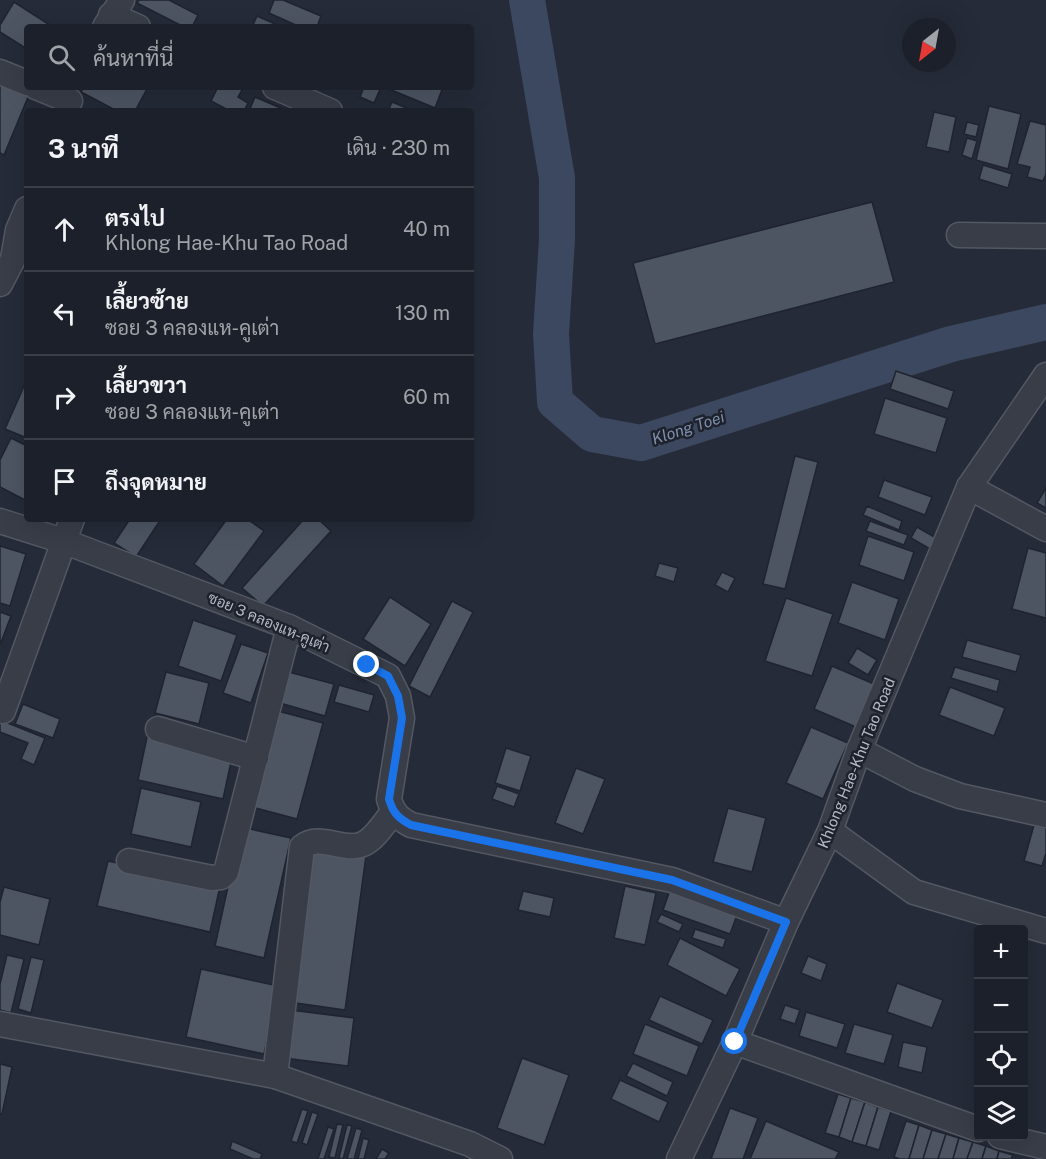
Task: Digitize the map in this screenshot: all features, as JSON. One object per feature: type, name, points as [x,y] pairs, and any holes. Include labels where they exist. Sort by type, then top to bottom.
[{"type":"street","points":[[113,14],[132,24]]},
{"type":"street","points":[[0,72],[24,82]]},
{"type":"street","points":[[44,90],[71,100]]},
{"type":"street","points":[[282,90],[323,108]]},
{"type":"street","points":[[0,284],[7,256],[24,215]]},
{"type":"street","points":[[959,235],[1046,236]]},
{"type":"street","name":"Khlong Hae-Khu Tao Road","points":[[679,1159],[735,1042],[786,922],[830,831],[859,750],[969,487],[1046,375]]},
{"type":"street","points":[[969,487],[1046,529]]},
{"type":"street","name":"ซอย 3 คลองแห-คูเต่า","points":[[0,521],[63,541],[289,627],[388,676],[398,696],[402,718],[389,799],[393,812]]},
{"type":"street","points":[[3,711],[71,522]]},
{"type":"street","points":[[129,861],[212,878],[221,878],[226,872],[289,627]]},
{"type":"street","points":[[158,729],[256,758]]},
{"type":"street","points":[[859,750],[915,779],[960,796],[1046,815]]},
{"type":"street","points":[[275,1076],[302,847],[313,841],[352,847],[363,844],[371,839],[393,812],[411,825],[672,880],[786,922]]},
{"type":"street","points":[[830,831],[914,892],[1046,931]]},
{"type":"street","points":[[0,1024],[275,1076],[470,1144],[500,1159]]},
{"type":"street","points":[[735,1042],[974,1128]]},
{"type":"street","points":[[1018,1141],[1046,1147]]},
{"type":"building","points":[[139,0],[169,0],[198,15],[194,24],[178,24],[137,3]]},
{"type":"building","points":[[274,0],[283,0],[321,16],[318,24],[293,24],[269,13]]},
{"type":"building","points":[[14,2],[48,24],[24,24],[24,47],[0,32],[0,25]]},
{"type":"building","points":[[257,16],[275,24],[253,24]]},
{"type":"building","points":[[0,76],[24,87],[24,90],[31,90],[4,155],[0,153]]},
{"type":"building","points":[[82,90],[146,90],[137,108],[111,108],[81,92]]},
{"type":"building","points":[[216,90],[242,90],[238,97],[248,103],[246,108],[224,108],[211,101]]},
{"type":"building","points":[[363,90],[380,90],[374,103],[360,97]]},
{"type":"building","points":[[391,90],[442,90],[435,108]]},
{"type":"building","points":[[255,97],[281,108],[250,108]]},
{"type":"building","points":[[392,102],[407,108],[389,108]]},
{"type":"building","points":[[989,106],[1021,114],[1008,169],[976,160]]},
{"type":"building","points":[[934,112],[956,117],[949,152],[926,147]]},
{"type":"building","points":[[1030,121],[1046,125],[1046,174],[1043,181],[1027,177],[1030,167],[1017,164]]},
{"type":"building","points":[[967,122],[979,125],[976,137],[964,134]]},
{"type":"building","points":[[967,138],[977,141],[972,159],[962,155]]},
{"type":"building","points":[[983,165],[1012,174],[1008,188],[979,179]]},
{"type":"building","points":[[872,202],[894,282],[655,344],[633,263]]},
{"type":"building","points":[[896,371],[954,391],[948,409],[890,389]]},
{"type":"building","points":[[24,386],[24,437],[5,429]]},
{"type":"building","points":[[885,398],[947,418],[936,453],[874,434]]},
{"type":"building","points":[[11,438],[24,444],[24,499],[0,487],[0,460]]},
{"type":"building","points":[[795,456],[818,462],[785,589],[763,584]]},
{"type":"building","points":[[884,480],[932,497],[925,515],[878,497]]},
{"type":"building","points":[[1046,488],[1046,508],[1037,503]]},
{"type":"building","points":[[867,506],[902,521],[899,530],[863,515]]},
{"type":"building","points":[[870,521],[908,535],[904,545],[866,531]]},
{"type":"building","points":[[128,522],[159,522],[136,557],[114,543]]},
{"type":"building","points":[[225,522],[251,522],[264,531],[223,586],[194,564]]},
{"type":"building","points":[[301,522],[321,522],[331,531],[263,606],[242,588]]},
{"type":"building","points":[[917,527],[943,542],[937,553],[911,538]]},
{"type":"building","points":[[868,536],[914,552],[904,581],[859,565]]},
{"type":"building","points":[[0,546],[26,554],[10,606],[0,603]]},
{"type":"building","points":[[1028,548],[1046,553],[1046,618],[1012,609]]},
{"type":"building","points":[[659,563],[678,568],[674,582],[655,576]]},
{"type":"building","points":[[722,572],[735,578],[728,592],[715,585]]},
{"type":"building","points":[[852,582],[899,599],[885,640],[838,623]]},
{"type":"building","points":[[390,597],[431,624],[405,666],[363,639]]},
{"type":"building","points":[[786,598],[833,614],[812,676],[765,661]]},
{"type":"building","points":[[452,601],[473,612],[430,697],[409,686]]},
{"type":"building","points":[[0,612],[11,616],[0,645]]},
{"type":"building","points":[[193,620],[237,635],[221,681],[178,666]]},
{"type":"building","points":[[967,640],[1021,655],[1016,672],[962,657]]},
{"type":"building","points":[[241,644],[268,653],[251,703],[223,693]]},
{"type":"building","points":[[857,648],[877,660],[868,675],[848,663]]},
{"type":"building","points":[[832,666],[874,684],[856,727],[814,709]]},
{"type":"building","points":[[955,667],[1000,680],[997,692],[951,678]]},
{"type":"building","points":[[281,670],[334,684],[325,716],[273,701]]},
{"type":"building","points":[[166,672],[209,683],[199,724],[155,713]]},
{"type":"building","points":[[339,685],[374,695],[369,712],[334,702]]},
{"type":"building","points":[[950,687],[1005,708],[994,736],[939,715]]},
{"type":"building","points":[[23,704],[60,719],[53,738],[15,724]]},
{"type":"building","points":[[274,710],[323,723],[297,819],[248,806]]},
{"type":"building","points":[[0,720],[45,738],[34,765],[21,759],[28,743],[0,732]]},
{"type":"building","points":[[811,727],[848,743],[823,799],[786,783]]},
{"type":"building","points":[[147,737],[232,757],[223,799],[138,780]]},
{"type":"building","points":[[506,748],[531,756],[520,791],[495,783]]},
{"type":"building","points":[[576,768],[605,779],[583,834],[555,823]]},
{"type":"building","points":[[497,786],[519,794],[514,807],[492,799]]},
{"type":"building","points":[[141,788],[201,802],[191,847],[131,834]]},
{"type":"building","points":[[728,808],[766,818],[752,872],[713,862]]},
{"type":"building","points":[[1034,825],[1046,828],[1046,853],[1042,866],[1024,861]]},
{"type":"building","points":[[241,827],[291,838],[264,958],[215,946]]},
{"type":"building","points":[[309,848],[366,856],[345,1010],[289,1002]]},
{"type":"building","points":[[108,861],[220,886],[210,932],[97,906]]},
{"type":"building","points":[[625,886],[656,893],[645,945],[614,938]]},
{"type":"building","points":[[4,887],[50,899],[39,945],[0,935],[0,902]]},
{"type":"building","points":[[670,890],[737,915],[730,934],[663,910]]},
{"type":"building","points":[[523,891],[554,898],[550,917],[518,910]]},
{"type":"building","points":[[661,914],[683,924],[679,932],[657,922]]},
{"type":"building","points":[[695,929],[726,939],[723,948],[692,938]]},
{"type":"building","points":[[680,938],[740,969],[726,996],[667,965]]},
{"type":"building","points":[[7,955],[24,959],[11,1013],[0,1010],[0,984]]},
{"type":"building","points":[[808,956],[827,964],[821,981],[801,973]]},
{"type":"building","points":[[31,957],[44,960],[31,1013],[18,1009]]},
{"type":"building","points":[[201,969],[278,986],[264,1054],[186,1037]]},
{"type":"building","points":[[897,983],[943,1000],[932,1028],[887,1012]]},
{"type":"building","points":[[660,996],[713,1020],[702,1044],[649,1020]]},
{"type":"building","points":[[785,1005],[800,1010],[795,1024],[780,1019]]},
{"type":"building","points":[[290,1010],[354,1018],[348,1066],[284,1058]]},
{"type":"building","points":[[806,1012],[845,1024],[837,1048],[799,1036]]},
{"type":"building","points":[[645,1024],[699,1046],[687,1076],[633,1054]]},
{"type":"building","points":[[854,1024],[893,1035],[884,1064],[845,1053]]},
{"type":"building","points":[[903,1042],[927,1047],[922,1073],[898,1067]]},
{"type":"building","points":[[522,1058],[569,1075],[544,1145],[497,1128]]},
{"type":"building","points":[[633,1063],[673,1082],[667,1096],[626,1076]]},
{"type":"building","points":[[0,1064],[12,1067],[2,1114],[0,1114]]},
{"type":"building","points":[[620,1080],[668,1102],[659,1122],[611,1099]]},
{"type":"building","points":[[838,1094],[851,1098],[839,1137],[825,1133]]},
{"type":"building","points":[[851,1098],[865,1102],[852,1142],[839,1137]]},
{"type":"building","points":[[865,1102],[878,1107],[866,1146],[852,1142]]},
{"type":"building","points":[[878,1107],[891,1111],[879,1150],[866,1146]]},
{"type":"building","points":[[730,1108],[758,1118],[743,1159],[711,1159]]},
{"type":"building","points":[[302,1109],[308,1111],[297,1143],[291,1141]]},
{"type":"building","points":[[312,1112],[318,1114],[307,1145],[302,1143]]},
{"type":"building","points":[[766,1121],[839,1152],[835,1159],[750,1159]]},
{"type":"building","points":[[906,1121],[919,1125],[909,1159],[900,1159],[894,1157]]},
{"type":"building","points":[[337,1124],[343,1125],[335,1158],[329,1157]]},
{"type":"building","points":[[347,1125],[352,1126],[343,1159],[339,1158]]},
{"type":"building","points":[[919,1125],[932,1130],[923,1159],[909,1159]]},
{"type":"building","points":[[328,1127],[334,1129],[324,1159],[318,1159]]},
{"type":"building","points":[[356,1128],[362,1130],[354,1159],[347,1159]]},
{"type":"building","points":[[932,1130],[946,1134],[938,1159],[923,1159]]},
{"type":"building","points":[[946,1134],[959,1138],[953,1159],[938,1159]]},
{"type":"building","points":[[363,1138],[369,1140],[364,1159],[358,1159]]},
{"type":"building","points":[[959,1138],[973,1142],[967,1159],[953,1159]]},
{"type":"building","points":[[232,1141],[262,1154],[260,1159],[253,1159],[230,1149]]},
{"type":"building","points":[[973,1142],[986,1146],[982,1159],[967,1159]]},
{"type":"building","points":[[986,1146],[999,1151],[997,1159],[982,1159]]},
{"type":"building","points":[[382,1149],[389,1153],[385,1159],[376,1159]]},
{"type":"building","points":[[999,1151],[1013,1155],[1011,1159],[997,1159]]},
{"type":"waterway","name":"Klong Toei","points":[[527,0],[557,178],[557,239],[551,334],[555,402],[592,434],[641,443],[951,344],[1046,322]]},
{"type":"route","points":[[367,665],[388,676],[398,696],[402,718],[389,799],[393,812],[400,819],[411,825],[672,880],[786,922],[735,1042]]}]
